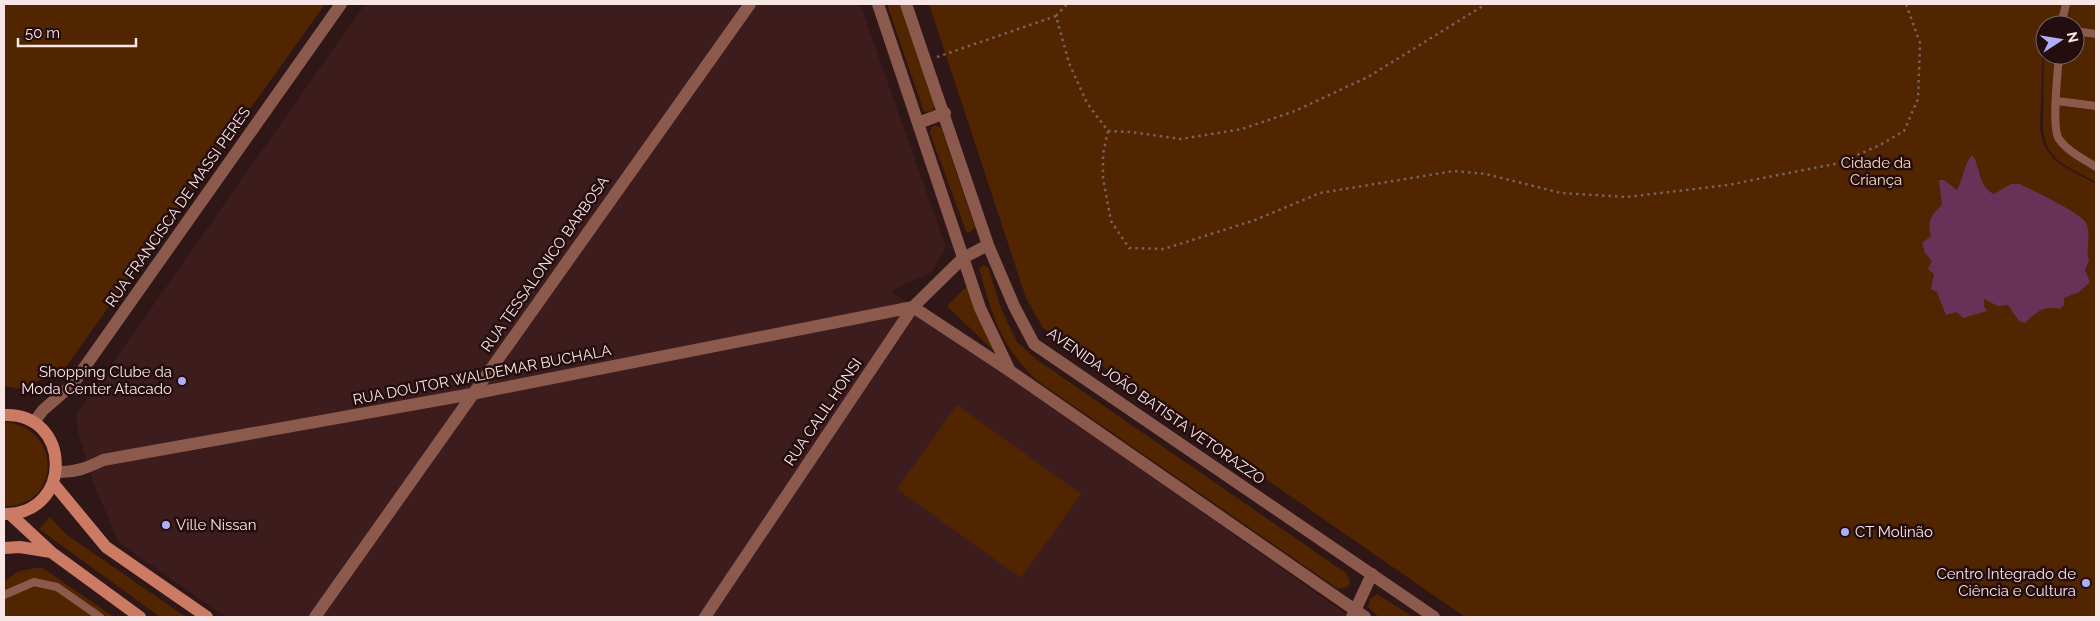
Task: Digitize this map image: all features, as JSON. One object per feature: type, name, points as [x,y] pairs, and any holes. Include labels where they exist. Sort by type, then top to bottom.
[{"type":"main road","points":[[4,415],[18,416],[34,422],[52,443],[57,462],[55,477],[38,504],[23,512],[7,514]]},
{"type":"main road","points":[[55,477],[106,547],[207,617]]},
{"type":"main road","points":[[7,514],[51,552],[140,617]]},
{"type":"main road","points":[[4,548],[20,547],[51,552]]},
{"type":"street","name":"RUA FRANCISCA DE MASSI PERES","points":[[34,422],[43,410],[72,385],[341,4]]},
{"type":"street","name":"RUA TESSALONICO BARBOSA","points":[[315,617],[750,4]]},
{"type":"street","points":[[878,4],[980,308],[1010,371]]},
{"type":"street","name":"AVENIDA JOÃO BATISTA VETORAZZO","points":[[906,4],[988,245],[1014,306],[1034,344],[1434,617]]},
{"type":"street","points":[[918,123],[945,114]]},
{"type":"street","name":"RUA CALIL HONSI","points":[[705,617],[914,307],[963,258],[988,245]]},
{"type":"street","name":"RUA DOUTOR WALDEMAR BUCHALA","points":[[55,477],[82,470],[103,460],[472,394],[914,307]]},
{"type":"street","points":[[914,307],[1010,371],[1357,615],[1372,574]]},
{"type":"lane","points":[[2059,65],[2055,116],[2058,138],[2073,152],[2096,167]]},
{"type":"lane","points":[[2057,101],[2096,106]]},
{"type":"lane","points":[[4,595],[34,582],[57,587],[100,617]]},
{"type":"path","points":[[926,61],[1056,16],[1067,4]]},
{"type":"path","points":[[1056,16],[1069,63],[1086,103],[1108,131],[1131,132],[1181,140],[1242,129],[1295,111],[1368,77],[1486,4]]},
{"type":"path","points":[[1108,131],[1103,154],[1103,178],[1111,221],[1129,248],[1164,249],[1255,220],[1320,193],[1454,171],[1486,174],[1561,193],[1626,197],[1728,185],[1840,163],[1880,145],[1904,131],[1918,99],[1920,43],[1906,4]]},
{"type":"shaded area","points":[[365,4],[860,4],[946,247],[931,272],[891,291],[1350,617],[226,617],[119,543],[94,485],[78,432],[76,415]]},
{"type":"shaded area","points":[[1972,155],[1982,182],[1994,194],[2011,184],[2019,184],[2067,208],[2086,223],[2088,227],[2089,261],[2085,270],[2090,282],[2079,292],[2064,298],[2064,305],[2060,309],[2050,308],[2041,310],[2025,323],[2019,321],[2008,305],[1998,306],[1984,299],[1984,306],[1987,311],[1963,318],[1957,312],[1946,315],[1937,292],[1931,289],[1934,274],[1928,269],[1932,261],[1925,253],[1922,243],[1931,236],[1929,226],[1931,219],[1942,205],[1939,180],[1944,180],[1957,190]]},
{"type":"green space","points":[[4,4],[325,4],[65,368],[22,389],[4,386]]},
{"type":"green space","points":[[887,4],[900,4],[935,104],[932,111],[924,112]]},
{"type":"green space","name":"Cidade da Criança","points":[[929,4],[2096,4],[2096,182],[2068,167],[2054,156],[2048,149],[2043,128],[2044,65],[2085,65],[2085,15],[2044,15],[2044,13],[2044,15],[2035,15],[2035,65],[2042,65],[2040,128],[2042,140],[2052,157],[2059,163],[2096,184],[2096,617],[1465,617],[1095,361],[1043,328],[1026,298]]},
{"type":"green space","points":[[935,125],[941,127],[975,227],[969,233],[966,231],[930,133],[931,128]]},
{"type":"green space","points":[[983,265],[988,267],[1001,308],[1017,342],[1036,359],[1346,573],[1350,581],[1348,587],[1338,589],[1035,379],[1013,354],[993,315],[979,269]]},
{"type":"green space","points":[[968,285],[996,353],[947,306]]},
{"type":"green space","points":[[957,405],[1081,494],[1021,578],[897,489]]},
{"type":"green space","points":[[4,423],[25,428],[38,438],[46,452],[48,467],[45,482],[36,495],[23,503],[4,506]]},
{"type":"green space","points":[[50,517],[67,535],[186,617],[160,617],[39,529]]},
{"type":"green space","points":[[41,567],[114,617],[4,617],[4,581],[19,571]]},
{"type":"green space","points":[[1377,594],[1413,617],[1379,617],[1368,607],[1370,599]]},
{"type":"place","name":"Shopping Clube da Moda Center Atacado","points":[[182,381]]},
{"type":"place","name":"Ville Nissan","points":[[166,525]]},
{"type":"place","name":"CT Molinão","points":[[1845,532]]},
{"type":"place","name":"Centro Integrado de Ciência e Cultura","points":[[2086,583]]}]
